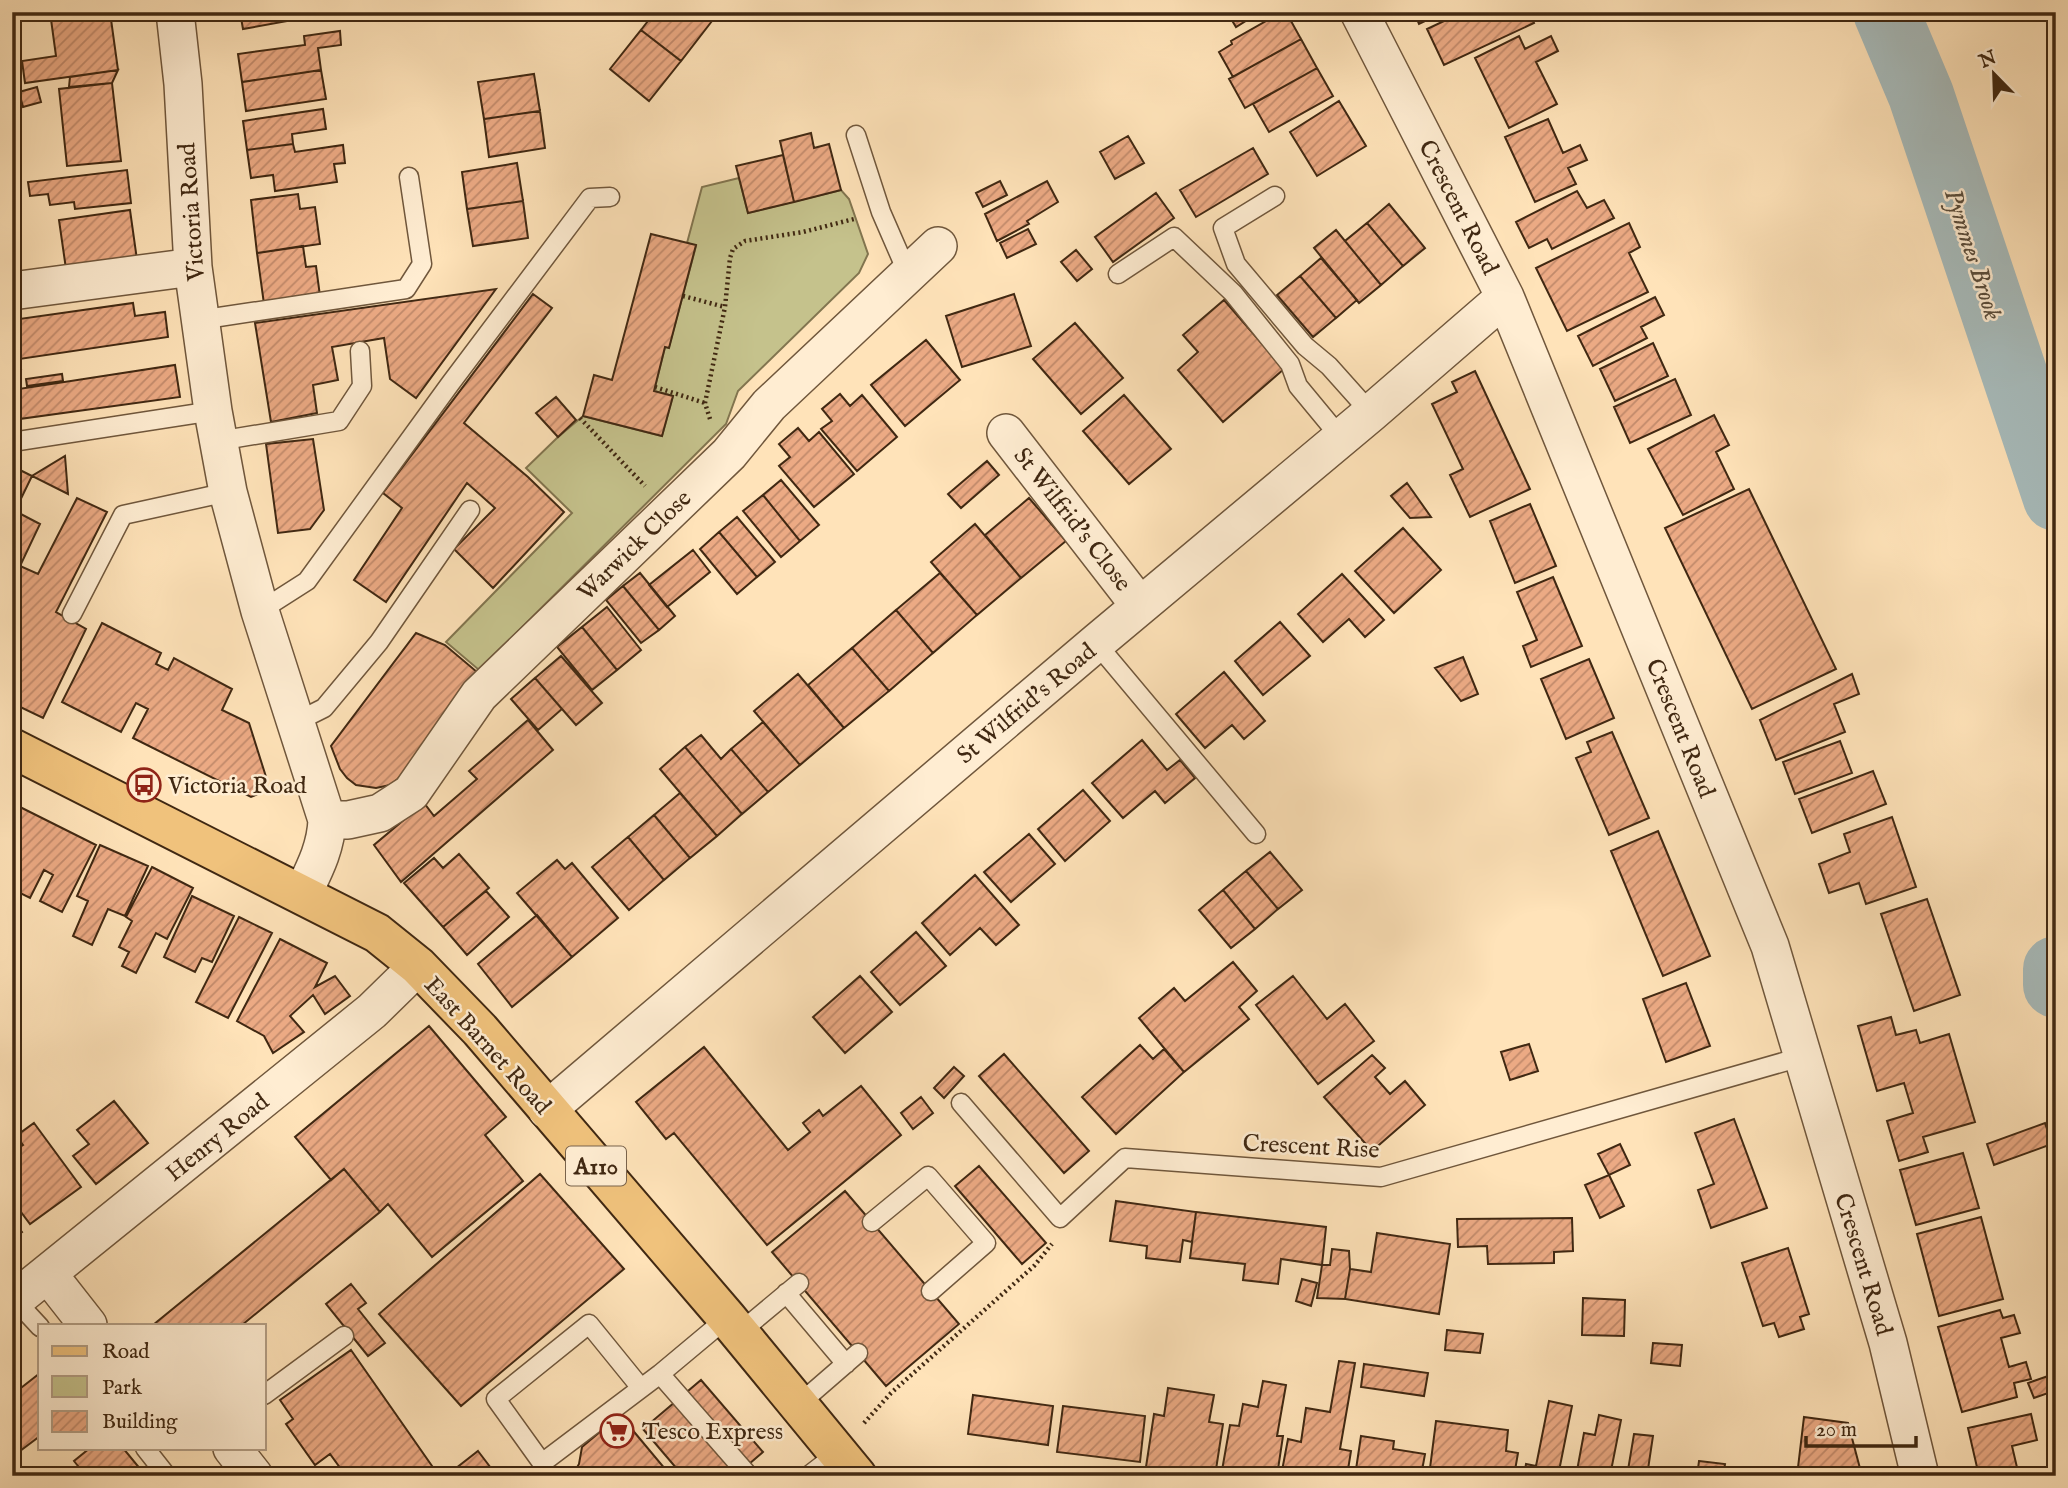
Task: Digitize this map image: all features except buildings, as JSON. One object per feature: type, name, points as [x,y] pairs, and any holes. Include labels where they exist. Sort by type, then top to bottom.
[{"type":"main road","name":"East Barnet Road","points":[[12,748],[377,933],[418,966],[480,1030],[847,1464]]},
{"type":"street","name":"Victoria Road","points":[[175,12],[183,84],[192,267],[228,492],[260,611],[327,820],[321,855],[302,895]]},
{"type":"street","name":"Crescent Road","points":[[1359,12],[1505,297],[1770,946],[1888,1343],[1920,1476]]},
{"type":"street","name":"Warwick Close","points":[[327,820],[348,820],[380,813],[411,793],[479,695],[729,454],[769,405],[938,246]]},
{"type":"street","points":[[12,292],[192,267]]},
{"type":"street","name":"St Wilfrid's Road","points":[[547,1110],[1505,297]]},
{"type":"street","name":"St Wilfrid's Close","points":[[1006,433],[1140,606]]},
{"type":"street","name":"Henry Road","points":[[14,1301],[372,1011],[418,966]]},
{"type":"street","points":[[48,1274],[87,1324]]},
{"type":"street","points":[[234,1450],[254,1476]]},
{"type":"lane","points":[[856,135],[881,212],[908,274]]},
{"type":"lane","points":[[199,320],[406,289],[422,264],[409,177]]},
{"type":"lane","points":[[1275,196],[1223,228],[1236,264],[1305,346],[1329,366],[1371,413]]},
{"type":"lane","points":[[260,611],[307,581],[590,198],[610,197]]},
{"type":"lane","points":[[1118,274],[1174,237],[1233,293],[1290,364],[1298,386],[1341,438]]},
{"type":"lane","points":[[12,442],[216,426],[339,421],[362,386],[360,351]]},
{"type":"lane","points":[[72,614],[123,515],[228,492]]},
{"type":"lane","points":[[296,722],[324,708],[371,651],[470,510]]},
{"type":"lane","points":[[1096,643],[1256,834]]},
{"type":"lane","name":"Crescent Rise","points":[[1060,1218],[1125,1158],[1381,1177],[1801,1057]]},
{"type":"lane","points":[[961,1103],[1060,1218]]},
{"type":"lane","points":[[872,1222],[928,1175],[986,1243],[930,1291]]},
{"type":"lane","points":[[641,1388],[589,1324],[496,1399],[542,1469],[660,1374],[792,1288],[852,1358],[798,1405]]},
{"type":"lane","points":[[14,1301],[38,1325]]},
{"type":"lane","points":[[266,1394],[344,1336]]},
{"type":"lane","points":[[660,1374],[749,1476]]},
{"type":"lane","points":[[147,1450],[167,1476]]},
{"type":"lane","points":[[808,1476],[847,1464]]},
{"type":"path","points":[[729,454],[712,424],[705,403],[725,307],[733,249],[745,241],[803,232],[881,212]]},
{"type":"path","points":[[683,296],[725,307]]},
{"type":"path","points":[[654,387],[705,403]]},
{"type":"path","points":[[580,418],[669,511]]},
{"type":"path","points":[[847,1464],[891,1393],[1034,1266],[1052,1246],[1060,1218]]},
{"type":"green space","points":[[739,178],[748,213],[841,190],[849,199],[868,254],[859,273],[738,391],[726,424],[479,670],[446,642],[572,513],[526,468],[583,416],[662,436],[673,396],[654,391],[665,347],[669,347],[696,246],[687,243],[702,187]]},
{"type":"waterway","name":"Pymmes Brook","points":[[1886,12],[1921,95],[2056,498]]},
{"type":"waterway","name":"Pymmes Brook","points":[[2056,969],[2056,985]]},
{"type":"place","name":"Victoria Road","points":[[144,785]]},
{"type":"place","name":"Tesco Express","points":[[617,1431]]}]
